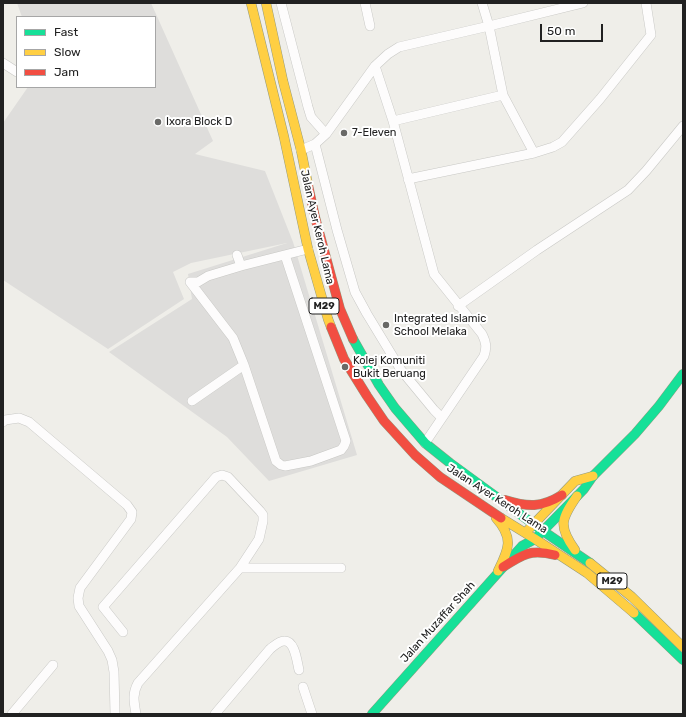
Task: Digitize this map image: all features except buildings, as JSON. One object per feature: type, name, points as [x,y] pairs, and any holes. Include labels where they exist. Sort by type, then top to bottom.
[{"type":"main road","name":"Jalan Ayer Keroh Lama","points":[[251,3],[284,137],[308,249],[328,319],[344,359],[384,421],[415,455],[440,477],[488,511],[572,562],[587,573],[640,618],[683,660]]},
{"type":"main road","name":"Jalan Ayer Keroh Lama","points":[[266,3],[283,81],[325,254],[340,309],[354,342],[379,385],[395,408],[425,443],[533,524],[580,556],[632,597],[683,647]]},
{"type":"main road","points":[[580,556],[567,539],[563,530],[562,525],[567,510],[593,476],[635,434],[659,406],[683,374]]},
{"type":"main road","points":[[525,533],[575,481],[593,476]]},
{"type":"main road","points":[[494,495],[518,503],[534,505],[548,503],[562,495]]},
{"type":"main road","name":"Jalan Muzaffar Shah","points":[[372,714],[522,546],[535,539],[577,496]]},
{"type":"main road","points":[[488,511],[499,521],[508,535],[508,546],[500,570]]},
{"type":"main road","name":"Jalan Muzaffar Shah","points":[[522,546],[525,533]]},
{"type":"main road","points":[[500,570],[523,555],[535,552],[556,556],[572,562]]},
{"type":"street","points":[[281,3],[311,117],[326,134]]},
{"type":"street","points":[[364,3],[370,26]]},
{"type":"street","points":[[482,3],[503,95],[534,153]]},
{"type":"street","points":[[300,150],[315,144],[326,134],[376,66],[388,54],[398,47],[583,3]]},
{"type":"street","points":[[408,179],[534,153],[553,147],[562,142],[600,99],[651,35],[646,3]]},
{"type":"street","points":[[3,63],[16,71]]},
{"type":"street","points":[[376,66],[393,121],[434,274],[458,306],[482,334],[486,348],[484,356],[425,443]]},
{"type":"street","points":[[393,121],[503,95]]},
{"type":"street","points":[[458,306],[537,250],[628,190],[646,171],[683,126]]},
{"type":"street","points":[[315,144],[337,230],[355,292],[401,370],[442,418]]},
{"type":"street","points":[[284,255],[346,441],[341,450],[311,461],[285,466],[278,464],[276,461],[244,365],[233,338],[194,284],[208,276],[241,266],[284,255],[308,249]]},
{"type":"street","points":[[237,255],[241,266]]},
{"type":"street","points":[[192,401],[244,365]]},
{"type":"street","points":[[3,422],[5,420],[19,418],[29,422],[128,505],[132,512],[131,519],[80,588],[78,598],[79,606],[108,651],[112,660],[114,672],[115,714]]},
{"type":"street","points":[[123,632],[103,607],[216,477],[222,475],[228,477],[263,515],[264,521],[259,540],[240,568],[138,683],[134,694],[136,714]]},
{"type":"street","points":[[240,568],[341,568]]},
{"type":"street","points":[[215,714],[270,649],[277,644],[284,641],[289,642],[293,646],[299,670]]},
{"type":"street","points":[[12,714],[53,665]]},
{"type":"street","points":[[304,687],[312,714]]},
{"type":"shaded area","points":[[17,3],[151,3],[213,141],[195,154],[265,171],[293,242],[357,455],[269,481],[227,437],[109,352],[192,299],[188,274],[287,243],[191,263],[173,272],[184,299],[108,349],[3,280],[3,123],[27,88],[156,88],[156,16],[22,16]]},
{"type":"traffic: fast","points":[[353,339],[379,385],[395,408],[425,443],[543,531],[590,563]]},
{"type":"traffic: fast","points":[[372,714],[522,546],[535,539],[584,489],[593,476],[635,434],[659,406],[683,374]]},
{"type":"traffic: fast","points":[[634,613],[683,660]]},
{"type":"traffic: slow","points":[[251,3],[284,137],[308,249],[331,327]]},
{"type":"traffic: slow","points":[[266,3],[308,185]]},
{"type":"traffic: slow","points":[[528,530],[575,481],[593,476]]},
{"type":"traffic: slow","points":[[575,550],[566,535],[564,523],[565,517],[577,496]]},
{"type":"traffic: slow","points":[[496,518],[502,525],[508,544],[505,556],[498,571]]},
{"type":"traffic: slow","points":[[501,518],[587,573],[634,613]]},
{"type":"traffic: slow","points":[[590,563],[632,597],[683,647]]},
{"type":"traffic: jam","points":[[308,185],[315,217],[340,309],[353,339]]},
{"type":"traffic: jam","points":[[331,327],[344,359],[384,421],[415,455],[440,477],[501,518]]},
{"type":"traffic: jam","points":[[505,500],[521,504],[534,505],[547,502],[562,495]]},
{"type":"traffic: jam","points":[[503,567],[528,554],[547,553],[555,555]]},
{"type":"place","name":"Ixora Block D","points":[[158,122]]},
{"type":"place","name":"7-Eleven","points":[[344,133]]},
{"type":"place","name":"Integrated Islamic School Melaka","points":[[386,325]]},
{"type":"place","name":"Kolej Komuniti Bukit Beruang","points":[[345,367]]}]
